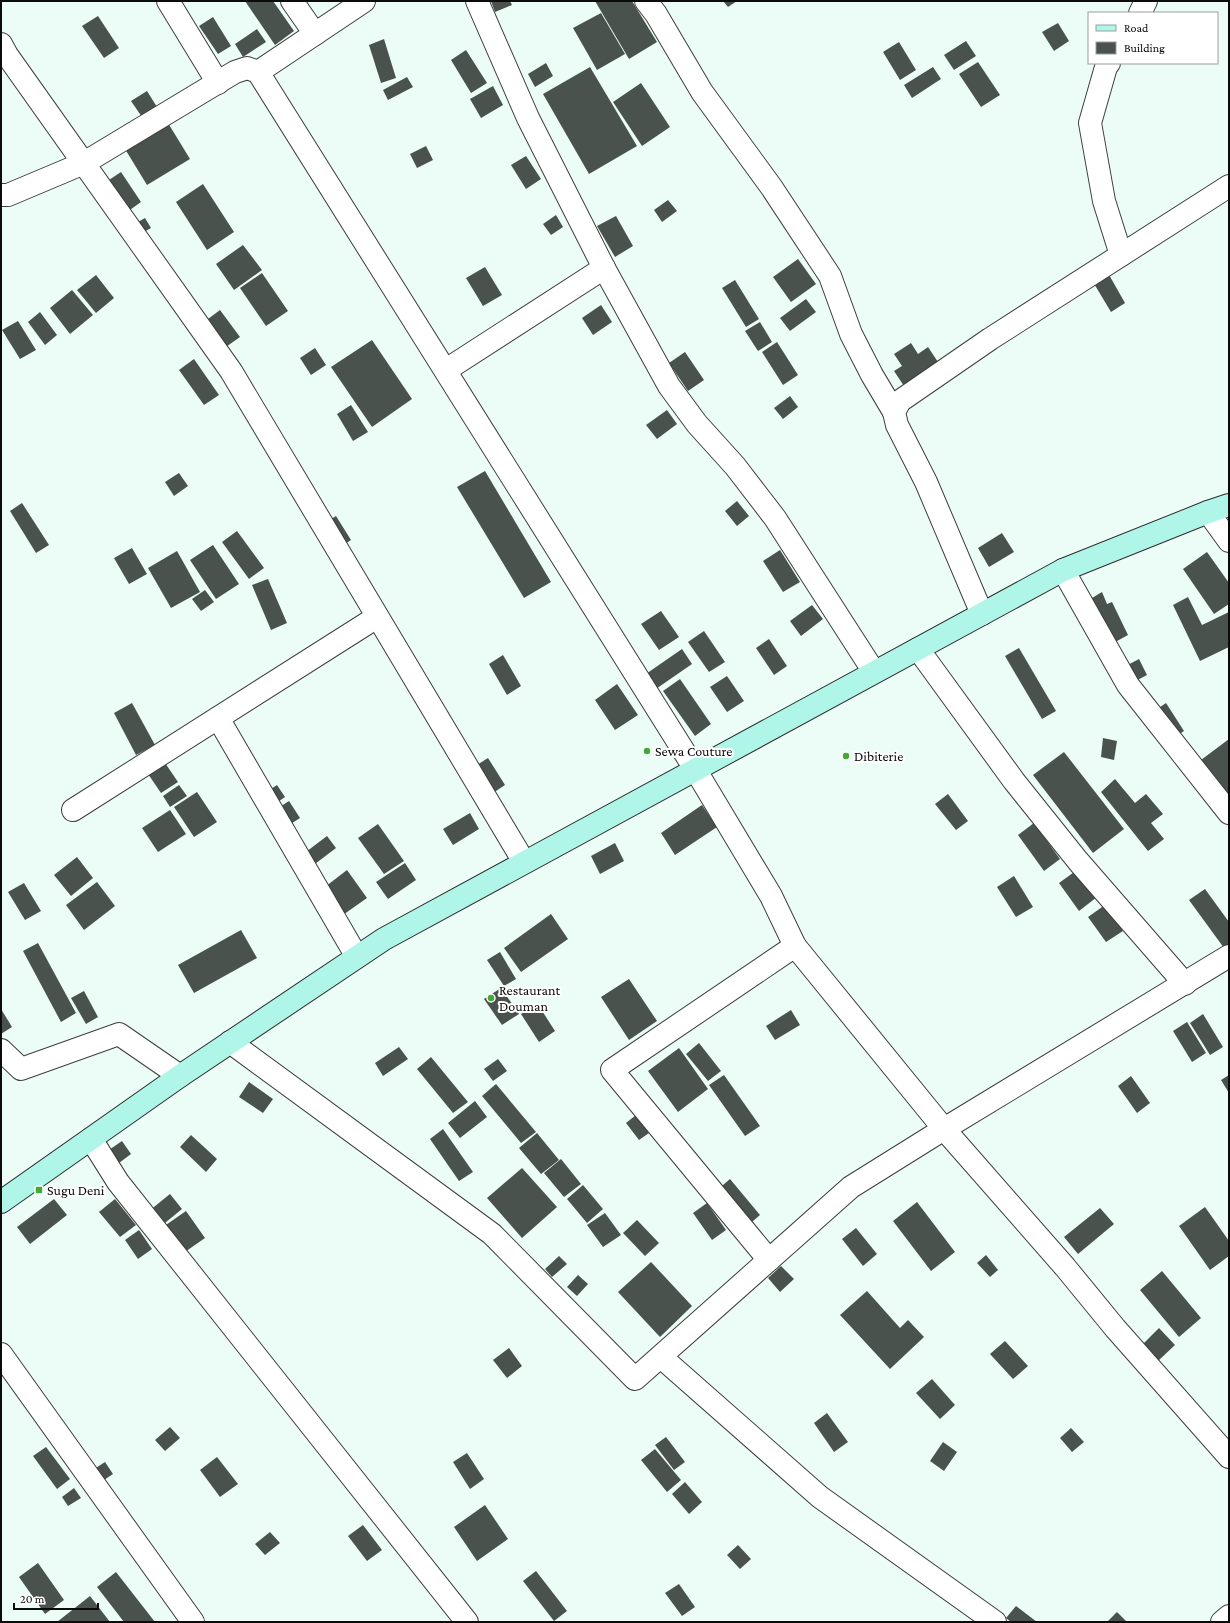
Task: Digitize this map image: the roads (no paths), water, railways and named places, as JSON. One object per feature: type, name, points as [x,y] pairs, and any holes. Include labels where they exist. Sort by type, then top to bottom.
[{"type":"street","points":[[168,1],[218,83]]},
{"type":"street","points":[[292,1],[315,34]]},
{"type":"street","points":[[258,72],[364,1]]},
{"type":"street","points":[[477,1],[528,118],[604,268],[669,386],[697,424],[735,466],[775,518],[874,672]]},
{"type":"street","points":[[646,1],[656,14],[702,92],[772,188],[830,276],[851,334],[894,412],[897,425],[926,482],[982,614]]},
{"type":"street","points":[[1140,12],[1146,1]]},
{"type":"street","points":[[1,44],[7,55],[231,371],[524,862]]},
{"type":"street","points":[[1108,64],[1090,123],[1104,201],[1121,255]]},
{"type":"street","points":[[1,195],[8,195],[84,163],[235,72],[247,68],[258,72],[695,769],[771,896],[795,946],[944,1129],[1065,1267],[1114,1328],[1229,1457]]},
{"type":"street","points":[[894,412],[900,401],[983,343],[1229,186]]},
{"type":"street","points":[[446,370],[604,268]]},
{"type":"street","points":[[1,1202],[180,1076],[384,940],[524,862],[1064,570],[1229,505]]},
{"type":"street","points":[[1208,512],[1229,541]]},
{"type":"street","points":[[1064,570],[1128,685],[1229,812]]},
{"type":"street","points":[[74,810],[377,617]]},
{"type":"street","points":[[918,649],[1014,782],[1078,861],[1185,984]]},
{"type":"street","points":[[218,718],[357,957]]},
{"type":"street","points":[[769,1260],[612,1070],[795,946]]},
{"type":"street","points":[[230,1042],[492,1234],[635,1379],[851,1187],[944,1129],[1185,984],[1226,963]]},
{"type":"street","points":[[1,1050],[21,1069],[119,1034],[180,1076]]},
{"type":"street","points":[[91,1139],[118,1182],[468,1622]]},
{"type":"street","points":[[1,1354],[192,1622]]},
{"type":"street","points":[[660,1357],[820,1497],[995,1622]]},
{"type":"street","points":[[1222,1622],[1229,1616]]},
{"type":"place","name":"Sewa Couture","points":[[647,751]]},
{"type":"place","name":"Dibiterie","points":[[846,756]]},
{"type":"place","name":"Restaurant Douman","points":[[491,998]]},
{"type":"place","name":"Sugu Deni","points":[[39,1190]]}]
